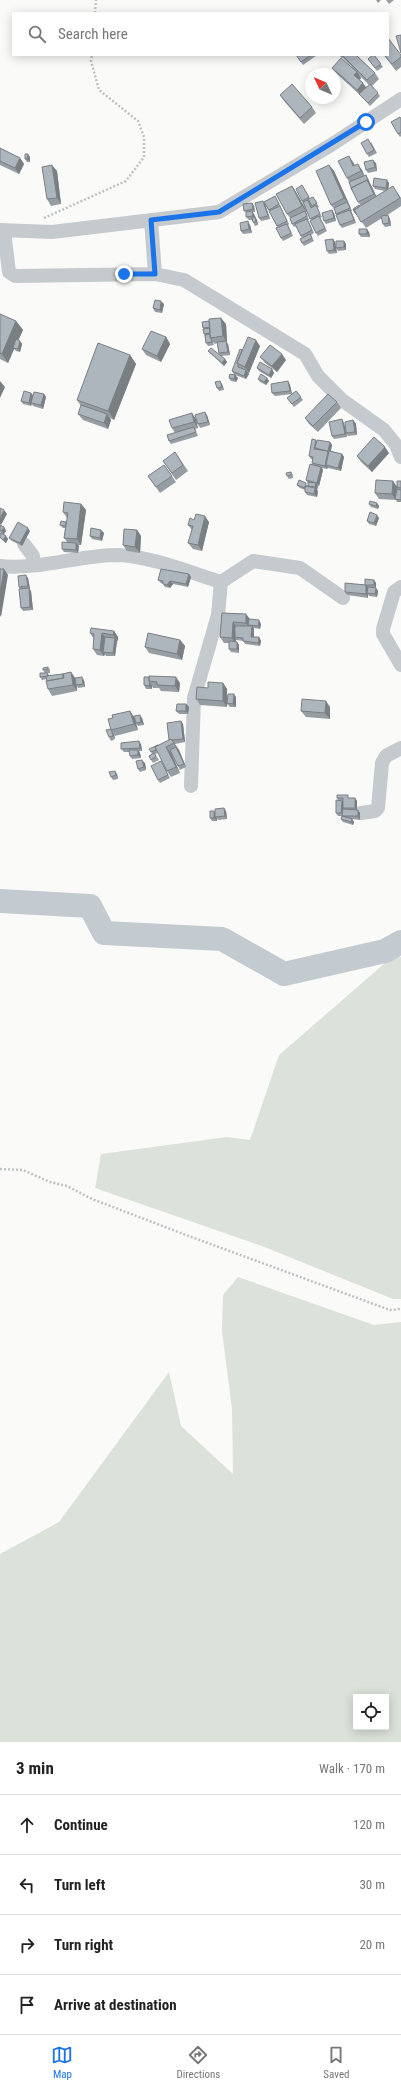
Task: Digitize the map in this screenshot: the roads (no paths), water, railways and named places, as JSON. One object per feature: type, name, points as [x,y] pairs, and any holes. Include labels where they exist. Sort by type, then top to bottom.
[{"type":"street","points":[[401,99],[331,145],[219,212],[52,232],[2,230],[9,272],[15,276],[155,274],[184,280],[304,354],[318,376],[342,400],[384,430],[396,444],[401,457]]},
{"type":"street","points":[[151,220],[155,274]]},
{"type":"street","points":[[24,544],[33,556],[33,565]]},
{"type":"street","points":[[0,566],[33,565],[119,555],[162,563],[221,582],[253,562],[300,568],[343,598]]},
{"type":"street","points":[[191,786],[194,698],[218,615],[221,582]]},
{"type":"street","points":[[401,587],[394,592],[383,629],[383,634],[401,665]]},
{"type":"street","points":[[361,813],[375,811],[378,808],[382,763],[386,756],[401,748]]},
{"type":"waterway","points":[[0,901],[90,906],[104,933],[222,939],[284,974],[385,951],[401,942]]}]
